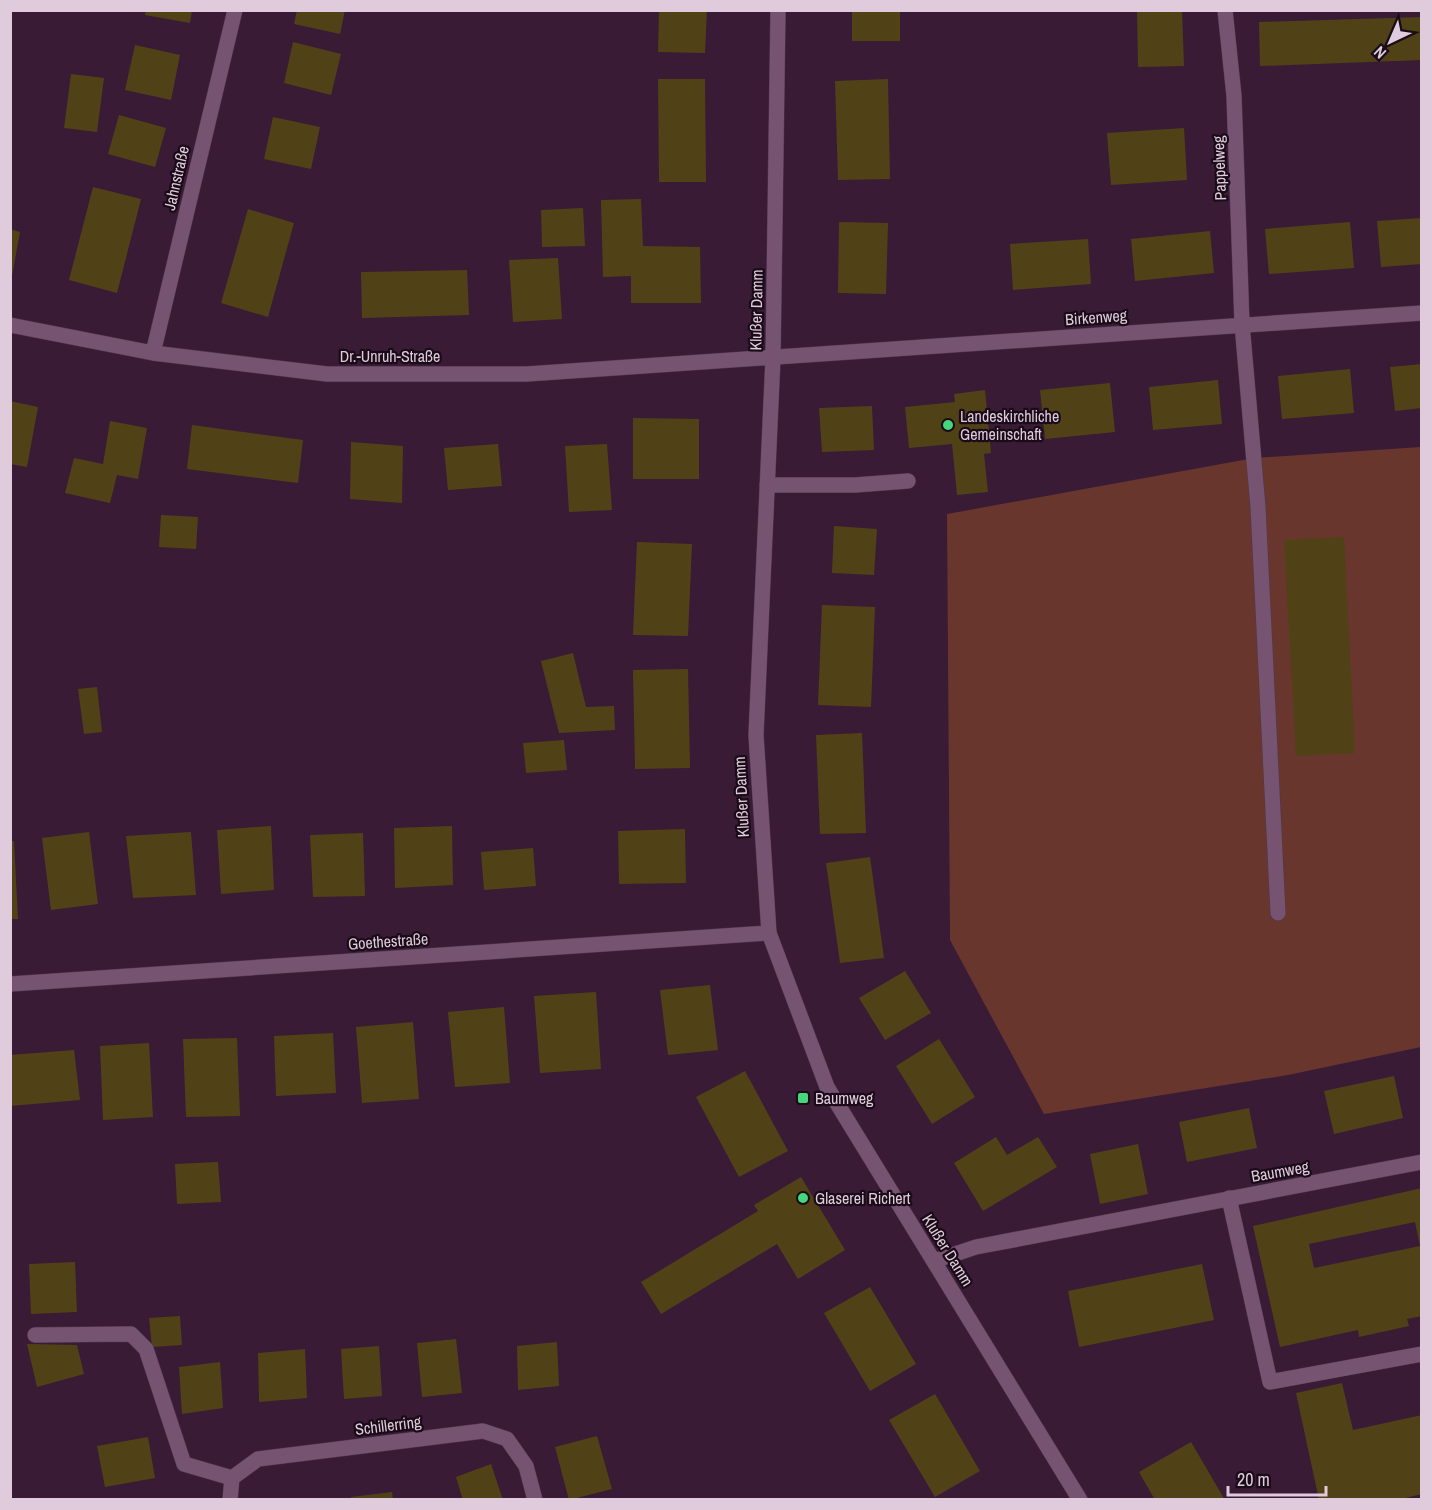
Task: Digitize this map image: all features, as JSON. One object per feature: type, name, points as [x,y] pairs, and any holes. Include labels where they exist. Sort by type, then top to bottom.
[{"type":"street","name":"Jahnstraße","points":[[153,353],[235,10]]},
{"type":"street","name":"Klußer Damm","points":[[778,10],[773,358],[756,735],[769,933],[827,1087],[1080,1500]]},
{"type":"street","name":"Pappelweg","points":[[1225,10],[1234,96],[1242,324],[1258,507],[1278,913]]},
{"type":"street","name":"Birkenweg","points":[[773,358],[1422,313]]},
{"type":"street","name":"Dr.-Unruh-Straße","points":[[10,325],[153,353],[327,374],[527,374],[773,358]]},
{"type":"street","points":[[767,485],[855,485],[908,481]]},
{"type":"street","name":"Goethestraße","points":[[10,984],[769,933]]},
{"type":"street","name":"Baumweg","points":[[934,1261],[976,1247],[1422,1162]]},
{"type":"street","points":[[1229,1198],[1270,1382],[1422,1354]]},
{"type":"street","points":[[35,1335],[132,1334],[146,1349],[184,1464],[232,1478],[230,1500]]},
{"type":"street","name":"Schillerring","points":[[232,1478],[258,1459],[483,1431],[507,1439],[526,1466],[535,1500]]},
{"type":"shaded area","points":[[1421,447],[1421,1047],[1288,1075],[1044,1114],[950,940],[947,514],[1254,458]]},
{"type":"building","points":[[146,10],[192,10],[190,23],[145,15]]},
{"type":"building","points":[[297,10],[345,10],[340,34],[294,24]]},
{"type":"building","points":[[659,10],[707,10],[705,53],[658,52]]},
{"type":"building","points":[[852,10],[900,10],[900,41],[852,41]]},
{"type":"building","points":[[1137,10],[1182,10],[1184,66],[1138,67]]},
{"type":"building","points":[[1422,17],[1422,60],[1260,66],[1259,22]]},
{"type":"building","points":[[293,42],[341,54],[331,95],[284,83]]},
{"type":"building","points":[[135,45],[180,55],[171,100],[125,90]]},
{"type":"building","points":[[71,74],[104,78],[97,132],[64,128]]},
{"type":"building","points":[[658,79],[705,79],[706,182],[659,182]]},
{"type":"building","points":[[888,79],[890,179],[838,180],[835,81]]},
{"type":"building","points":[[119,115],[166,128],[155,167],[108,154]]},
{"type":"building","points":[[273,117],[320,127],[311,169],[264,159]]},
{"type":"building","points":[[1184,128],[1187,180],[1111,185],[1107,133]]},
{"type":"building","points":[[93,187],[141,199],[117,293],[69,280]]},
{"type":"building","points":[[641,199],[643,246],[700,247],[701,303],[631,303],[631,276],[603,277],[601,200]]},
{"type":"building","points":[[583,208],[585,246],[542,247],[541,210]]},
{"type":"building","points":[[248,209],[294,223],[268,317],[221,303]]},
{"type":"building","points":[[1422,218],[1422,264],[1381,267],[1377,221]]},
{"type":"building","points":[[839,222],[888,223],[886,294],[838,293]]},
{"type":"building","points":[[1350,222],[1354,268],[1269,274],[1265,229]]},
{"type":"building","points":[[10,229],[20,232],[12,276],[10,276]]},
{"type":"building","points":[[1210,231],[1214,273],[1135,281],[1131,239]]},
{"type":"building","points":[[1088,239],[1091,284],[1013,290],[1010,244]]},
{"type":"building","points":[[558,258],[562,319],[513,322],[509,260]]},
{"type":"building","points":[[467,270],[469,315],[362,318],[361,272]]},
{"type":"building","points":[[1422,364],[1422,408],[1395,411],[1390,367]]},
{"type":"building","points":[[1350,369],[1354,413],[1282,419],[1278,376]]},
{"type":"building","points":[[1218,380],[1222,424],[1153,430],[1149,387]]},
{"type":"building","points":[[1110,383],[1115,432],[1045,439],[1040,390]]},
{"type":"building","name":"Landeskirchliche Gemeinschaft","points":[[985,390],[991,453],[984,454],[988,492],[957,495],[952,444],[909,448],[905,407],[955,402],[954,394]]},
{"type":"building","points":[[10,401],[38,407],[27,467],[10,464]]},
{"type":"building","points":[[872,406],[874,450],[822,452],[819,408]]},
{"type":"building","points":[[633,418],[699,419],[699,479],[633,479]]},
{"type":"building","points":[[110,421],[147,428],[138,479],[117,475],[110,503],[65,493],[74,458],[103,464]]},
{"type":"building","points":[[192,425],[303,440],[298,483],[187,469]]},
{"type":"building","points":[[351,442],[403,446],[402,503],[350,499]]},
{"type":"building","points":[[498,444],[502,486],[448,490],[444,448]]},
{"type":"building","points":[[607,444],[612,510],[569,512],[565,446]]},
{"type":"building","points":[[161,515],[198,517],[196,549],[159,547]]},
{"type":"building","points":[[834,526],[877,529],[874,575],[832,573]]},
{"type":"building","points":[[1344,537],[1355,753],[1296,756],[1284,540]]},
{"type":"building","points":[[637,542],[692,544],[688,636],[633,635]]},
{"type":"building","points":[[822,605],[875,607],[871,707],[818,705]]},
{"type":"building","points":[[573,653],[586,707],[614,706],[615,730],[559,733],[541,661]]},
{"type":"building","points":[[688,669],[690,768],[635,769],[633,670]]},
{"type":"building","points":[[97,687],[102,732],[84,734],[78,689]]},
{"type":"building","points":[[862,733],[866,833],[820,834],[816,735]]},
{"type":"building","points":[[564,740],[567,770],[526,773],[523,743]]},
{"type":"building","points":[[271,826],[274,890],[221,894],[217,830]]},
{"type":"building","points":[[452,826],[453,885],[395,888],[394,828]]},
{"type":"building","points":[[685,829],[686,883],[619,884],[618,831]]},
{"type":"building","points":[[89,832],[98,904],[51,910],[42,838]]},
{"type":"building","points":[[191,832],[196,895],[133,898],[126,836]]},
{"type":"building","points":[[363,833],[365,896],[313,897],[310,835]]},
{"type":"building","points":[[10,841],[14,841],[18,919],[10,919]]},
{"type":"building","points":[[533,848],[536,886],[484,890],[481,852]]},
{"type":"building","points":[[870,857],[884,958],[840,963],[826,863]]},
{"type":"building","points":[[905,971],[931,1013],[885,1040],[859,998]]},
{"type":"building","points":[[710,985],[718,1050],[668,1055],[660,990]]},
{"type":"building","points":[[596,992],[601,1069],[540,1073],[534,996]]},
{"type":"building","points":[[504,1007],[510,1083],[455,1087],[448,1012]]},
{"type":"building","points":[[413,1022],[419,1099],[362,1103],[356,1027]]},
{"type":"building","points":[[333,1033],[336,1093],[276,1096],[274,1036]]},
{"type":"building","points":[[237,1038],[240,1116],[186,1117],[183,1039]]},
{"type":"building","points":[[939,1039],[975,1097],[932,1124],[896,1066]]},
{"type":"building","points":[[149,1043],[153,1117],[103,1120],[100,1046]]},
{"type":"building","points":[[74,1050],[80,1100],[10,1106],[10,1055]]},
{"type":"building","points":[[745,1071],[788,1151],[739,1177],[696,1097]]},
{"type":"building","points":[[1394,1076],[1403,1118],[1334,1134],[1324,1091]]},
{"type":"building","points":[[1249,1108],[1257,1148],[1187,1162],[1179,1122]]},
{"type":"building","points":[[996,1137],[1007,1155],[1038,1137],[1057,1167],[983,1211],[954,1163]]},
{"type":"building","points":[[1138,1144],[1148,1194],[1100,1204],[1090,1154]]},
{"type":"building","points":[[218,1162],[221,1202],[177,1204],[175,1164]]},
{"type":"building","points":[[801,1177],[845,1250],[798,1279],[777,1244],[661,1314],[641,1282],[758,1211],[754,1205]]},
{"type":"building","points":[[1422,1188],[1422,1316],[1407,1319],[1409,1326],[1359,1337],[1358,1330],[1280,1347],[1253,1226]],"holes":[[[1415,1222],[1420,1246],[1314,1268],[1309,1244]]]},
{"type":"building","points":[[75,1262],[77,1312],[31,1314],[29,1264]]},
{"type":"building","points":[[1202,1264],[1214,1320],[1079,1347],[1068,1291]]},
{"type":"building","points":[[870,1287],[916,1364],[870,1391],[824,1313]]},
{"type":"building","points":[[180,1316],[182,1345],[152,1347],[149,1318]]},
{"type":"building","points":[[456,1339],[462,1393],[422,1397],[417,1343]]},
{"type":"building","points":[[557,1342],[559,1386],[518,1390],[517,1346]]},
{"type":"building","points":[[27,1344],[77,1345],[84,1374],[37,1387]]},
{"type":"building","points":[[379,1346],[382,1396],[344,1399],[341,1349]]},
{"type":"building","points":[[305,1349],[307,1398],[259,1402],[258,1353]]},
{"type":"building","points":[[220,1362],[223,1408],[182,1414],[179,1367]]},
{"type":"building","points":[[1342,1383],[1353,1430],[1422,1415],[1422,1494],[1397,1500],[1319,1500],[1296,1393]]},
{"type":"building","points":[[935,1394],[980,1471],[935,1497],[889,1420]]},
{"type":"building","points":[[597,1436],[612,1489],[569,1500],[555,1447]]},
{"type":"building","points":[[148,1437],[155,1478],[105,1487],[97,1446]]},
{"type":"building","points":[[1191,1442],[1225,1500],[1155,1500],[1139,1472]]},
{"type":"building","points":[[491,1464],[503,1500],[463,1500],[456,1477]]},
{"type":"building","points":[[392,1492],[393,1500],[351,1500],[351,1497]]},
{"type":"place","name":"Landeskirchliche Gemeinschaft","points":[[948,425]]},
{"type":"place","name":"Baumweg","points":[[803,1098]]},
{"type":"place","name":"Glaserei Richert","points":[[803,1198]]}]
